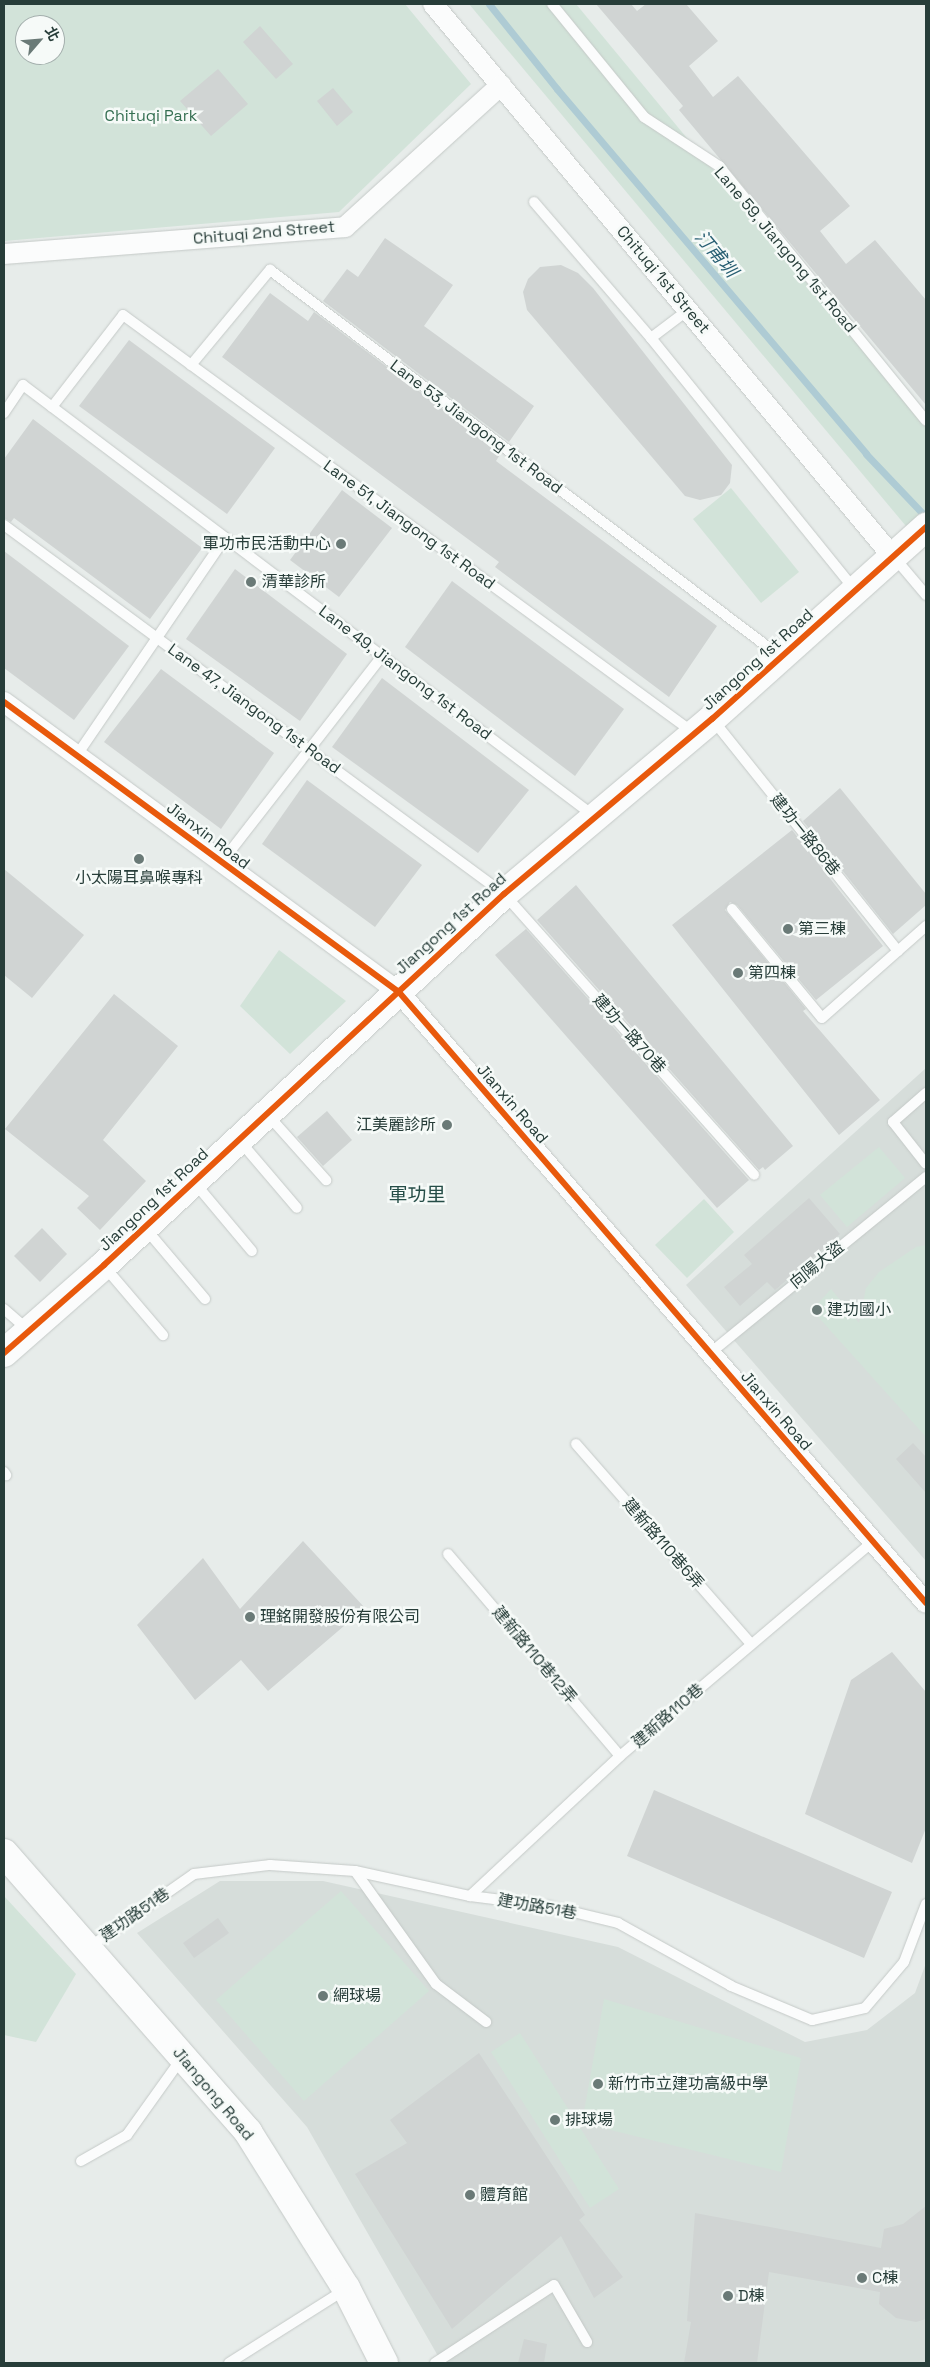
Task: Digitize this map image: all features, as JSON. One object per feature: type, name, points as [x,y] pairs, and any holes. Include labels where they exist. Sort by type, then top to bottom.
[{"type":"street","name":"Chituqi 1st Street","points":[[433,4],[893,556]]},
{"type":"street","name":"Chituqi 2nd Street","points":[[4,254],[345,227],[501,85]]},
{"type":"street","name":"Jiangong 1st Road","points":[[4,1353],[104,1265],[504,894],[594,816],[704,727],[926,527]]},
{"type":"street","name":"Jianxin Road","points":[[4,702],[220,863],[398,991],[871,1543],[926,1603]]},
{"type":"street","name":"Jiangong Road","points":[[4,1853],[248,2132],[346,2288],[384,2363]]},
{"type":"lane","name":"Lane 59, Jiangong 1st Road","points":[[552,4],[644,117],[719,166],[926,421]]},
{"type":"lane","points":[[534,202],[651,338],[855,591]]},
{"type":"lane","name":"Lane 53, Jiangong 1st Road","points":[[191,365],[270,270],[781,658]]},
{"type":"lane","points":[[651,338],[688,310]]},
{"type":"lane","name":"Lane 51, Jiangong 1st Road","points":[[52,407],[123,315],[704,727]]},
{"type":"lane","name":"Lane 49, Jiangong 1st Road","points":[[4,412],[24,386],[594,816]]},
{"type":"lane","name":"Lane 47, Jiangong 1st Road","points":[[4,525],[504,894]]},
{"type":"lane","points":[[77,755],[225,538]]},
{"type":"lane","points":[[893,556],[926,595]]},
{"type":"lane","points":[[220,863],[382,656]]},
{"type":"lane","name":"建功一路86巷","points":[[704,727],[898,951]]},
{"type":"lane","name":"建功一路70巷","points":[[504,894],[754,1175]]},
{"type":"lane","points":[[732,909],[822,1018],[926,926]]},
{"type":"lane","points":[[926,1093],[893,1122],[926,1164]]},
{"type":"lane","points":[[266,1113],[326,1180]]},
{"type":"lane","points":[[239,1139],[297,1208]]},
{"type":"lane","name":"向陽大盜","points":[[709,1354],[926,1177]]},
{"type":"lane","points":[[194,1181],[252,1251]]},
{"type":"lane","points":[[144,1228],[205,1299]]},
{"type":"lane","points":[[104,1265],[163,1335]]},
{"type":"lane","points":[[4,1309],[29,1331]]},
{"type":"lane","name":"建新路110巷6弄","points":[[576,1444],[751,1644]]},
{"type":"lane","name":"建新路110巷","points":[[470,1896],[620,1756],[871,1543]]},
{"type":"lane","name":"建新路110巷12弄","points":[[448,1554],[620,1756]]},
{"type":"lane","name":"建功路51巷","points":[[88,1948],[194,1874],[270,1865],[354,1871],[470,1896],[549,1906],[618,1923],[732,1986],[812,2020],[865,2008],[904,1962],[926,1904]]},
{"type":"lane","points":[[354,1871],[436,1984],[486,2022]]},
{"type":"lane","points":[[81,2161],[127,2135],[183,2057]]},
{"type":"lane","points":[[435,2363],[554,2286],[587,2342]]},
{"type":"lane","points":[[229,2363],[346,2288]]},
{"type":"shaded area","name":"建功國小","points":[[926,1068],[926,1561],[686,1285]]},
{"type":"shaded area","name":"新竹市立建功高級中學","points":[[220,1881],[323,1881],[618,1947],[805,2042],[867,2030],[915,1993],[926,1963],[926,2363],[442,2363],[307,2127],[137,1933]]},
{"type":"green space","name":"Chituqi Park","points":[[4,4],[405,4],[471,84],[339,212],[4,241]]},
{"type":"green space","points":[[469,4],[576,4],[926,427],[926,550]]},
{"type":"green space","points":[[731,488],[799,572],[761,603],[693,519]]},
{"type":"green space","points":[[279,950],[346,1001],[290,1054],[240,1006]]},
{"type":"green space","points":[[879,1147],[905,1178],[847,1227],[820,1195]]},
{"type":"green space","points":[[704,1199],[734,1232],[687,1278],[655,1245]]},
{"type":"green space","points":[[926,1245],[926,1437],[812,1310],[831,1289],[859,1323],[866,1288],[879,1272],[916,1247]]},
{"type":"green space","name":"網球場","points":[[341,1891],[429,1991],[304,2101],[216,2000]]},
{"type":"green space","points":[[4,1896],[76,1974],[36,2042],[4,2035]]},
{"type":"green space","points":[[604,1999],[801,2058],[781,2172],[582,2123]]},
{"type":"green space","name":"排球場","points":[[520,2033],[619,2189],[590,2208],[491,2052]]},
{"type":"building","points":[[596,4],[631,4],[637,11],[646,4],[686,4],[718,41],[689,66],[713,97],[738,76],[850,206],[820,231],[846,264],[875,240],[926,300],[926,405],[679,110],[683,106]]},
{"type":"building","points":[[260,26],[293,64],[276,79],[243,42]]},
{"type":"building","points":[[218,69],[248,104],[211,136],[180,101]]},
{"type":"building","points":[[333,88],[353,112],[337,126],[317,101]]},
{"type":"building","points":[[385,238],[453,285],[424,326],[534,406],[509,442],[323,301],[347,269],[358,277]]},
{"type":"building","points":[[561,265],[578,273],[593,288],[732,465],[730,483],[721,495],[700,500],[685,496],[527,310],[523,292],[528,279],[540,267]]},
{"type":"building","points":[[270,293],[308,321],[314,312],[501,453],[496,461],[717,626],[669,697],[495,567],[499,562],[222,357]]},
{"type":"building","points":[[129,340],[275,448],[227,514],[79,406]]},
{"type":"building","points":[[33,419],[202,548],[150,619],[14,518],[11,522],[4,518],[4,459]]},
{"type":"building","name":"軍功市民活動中心","points":[[342,490],[392,528],[339,597],[290,560]]},
{"type":"building","points":[[4,551],[129,646],[74,720],[4,668]]},
{"type":"building","points":[[235,569],[347,654],[300,721],[186,639]]},
{"type":"building","points":[[452,581],[624,709],[575,776],[405,647]]},
{"type":"building","points":[[161,669],[274,753],[221,829],[104,742]]},
{"type":"building","points":[[382,678],[529,790],[478,853],[332,747]]},
{"type":"building","points":[[307,780],[422,865],[375,927],[262,844]]},
{"type":"building","points":[[840,788],[926,894],[926,905],[893,934],[803,821]]},
{"type":"building","points":[[792,830],[883,946],[816,1000],[737,905],[730,902],[725,910],[806,1009],[803,1011],[880,1100],[839,1135],[672,925]]},
{"type":"building","points":[[4,869],[84,935],[32,998],[4,975]]},
{"type":"building","points":[[576,885],[793,1146],[765,1170],[763,1167],[759,1170],[537,920]]},
{"type":"building","points":[[526,929],[749,1180],[717,1208],[495,955]]},
{"type":"building","points":[[114,994],[178,1046],[103,1140],[146,1181],[100,1230],[77,1208],[89,1196],[5,1129]]},
{"type":"building","points":[[327,1111],[352,1140],[323,1166],[297,1137]]},
{"type":"building","points":[[809,1198],[840,1234],[775,1290],[767,1282],[740,1306],[724,1287],[752,1264],[744,1255]]},
{"type":"building","points":[[42,1228],[67,1254],[40,1282],[14,1256]]},
{"type":"building","points":[[913,1443],[926,1457],[926,1493],[896,1459]]},
{"type":"building","name":"理銘開發股份有限公司","points":[[303,1541],[365,1608],[268,1691],[241,1660],[195,1700],[137,1625],[203,1558],[240,1609]]},
{"type":"building","points":[[892,1652],[926,1692],[926,1828],[912,1863],[805,1814],[851,1680]]},
{"type":"building","points":[[654,1790],[892,1892],[864,1958],[627,1856]]},
{"type":"building","points":[[218,1918],[229,1933],[194,1958],[183,1943]]},
{"type":"building","name":"體育館","points":[[479,2053],[585,2215],[579,2220],[623,2277],[594,2298],[561,2236],[452,2329],[355,2174],[407,2143],[390,2120]]},
{"type":"building","points":[[926,2206],[926,2319],[916,2322],[896,2318],[879,2304],[880,2292],[769,2272],[757,2363],[684,2363],[691,2322],[687,2321],[695,2213],[881,2248],[884,2229],[903,2224]]},
{"type":"building","points":[[524,2339],[547,2344],[544,2363],[518,2363]]},
{"type":"waterway","name":"汀甫圳","points":[[489,4],[557,89],[866,454],[926,517]]},
{"type":"cycle path","points":[[4,1353],[104,1265],[504,894],[712,719],[926,527]]},
{"type":"cycle path","points":[[4,702],[398,991],[926,1603]]},
{"type":"place","name":"軍功市民活動中心","points":[[341,544]]},
{"type":"place","name":"清華診所","points":[[251,582]]},
{"type":"place","name":"小太陽耳鼻喉專科","points":[[139,859]]},
{"type":"place","name":"第三棟","points":[[788,929]]},
{"type":"place","name":"第四棟","points":[[738,973]]},
{"type":"place","name":"江美麗診所","points":[[447,1125]]},
{"type":"place","name":"建功國小","points":[[817,1310]]},
{"type":"place","name":"理銘開發股份有限公司","points":[[250,1617]]},
{"type":"place","name":"網球場","points":[[323,1996]]},
{"type":"place","name":"新竹市立建功高級中學","points":[[598,2084]]},
{"type":"place","name":"排球場","points":[[555,2120]]},
{"type":"place","name":"體育館","points":[[470,2195]]},
{"type":"place","name":"C棟","points":[[862,2278]]},
{"type":"place","name":"D棟","points":[[728,2296]]},
{"type":"district","name":"軍功里","points":[[417,1195]]}]
